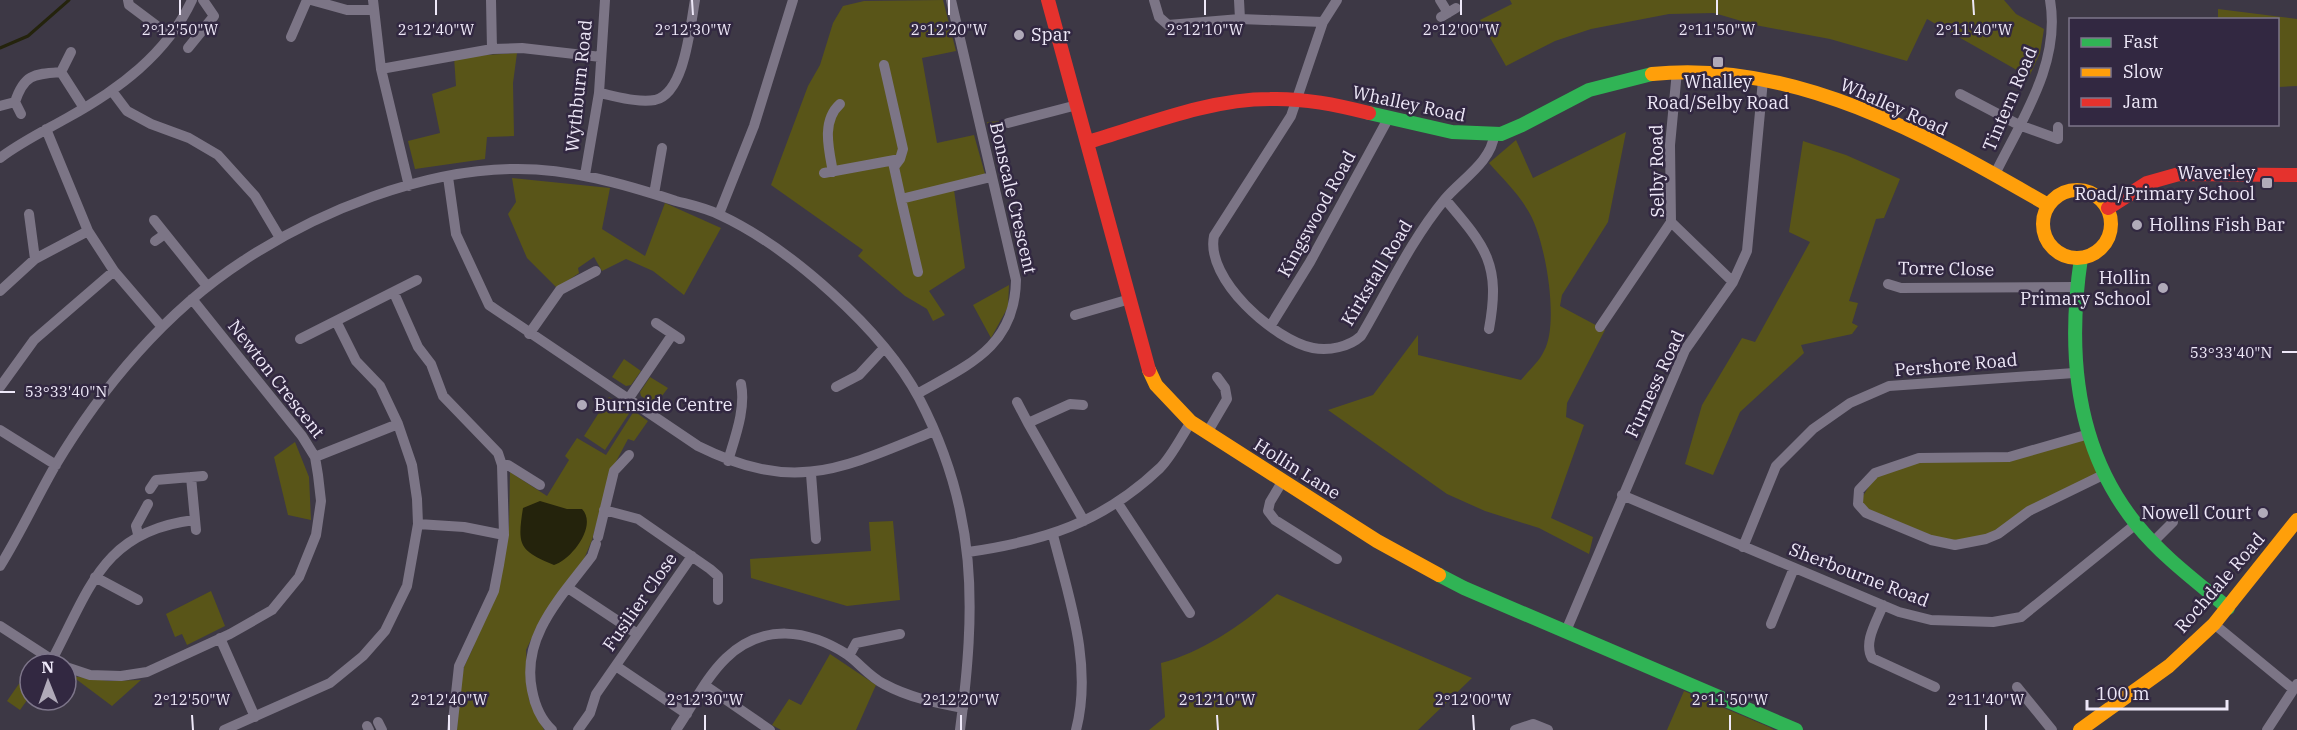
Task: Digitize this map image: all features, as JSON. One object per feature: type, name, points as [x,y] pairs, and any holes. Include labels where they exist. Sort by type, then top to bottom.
[{"type":"street","points":[[128,0],[129,5],[169,35]]},
{"type":"street","points":[[0,158],[112,91],[145,66],[184,16],[192,0]]},
{"type":"street","points":[[188,48],[214,16],[203,0]]},
{"type":"street","points":[[291,37],[309,0],[347,10],[373,5],[381,69],[409,186]]},
{"type":"street","points":[[491,0],[492,49]]},
{"type":"street","name":"Wythburn Road","points":[[585,175],[598,93],[605,0]]},
{"type":"street","points":[[598,93],[644,100],[660,98],[669,92],[678,79],[696,0]]},
{"type":"street","points":[[719,214],[751,132],[793,0]]},
{"type":"street","name":"Bonscale Crescent","points":[[917,394],[984,354],[1000,336],[1012,312],[1016,280],[951,0]]},
{"type":"street","name":"Hollin Lane","points":[[1048,0],[1147,365],[1156,385],[1173,406],[1191,422],[1282,482],[1377,541],[1464,588],[1796,730]]},
{"type":"street","points":[[1154,0],[1159,17],[1168,25],[1240,19],[1323,22]]},
{"type":"street","points":[[1239,0],[1240,19]]},
{"type":"street","points":[[1298,100],[1323,22],[1336,0]]},
{"type":"street","points":[[1440,0],[1448,13]]},
{"type":"street","name":"Tintern Road","points":[[1995,174],[2048,62],[2053,34],[2050,0]]},
{"type":"street","points":[[381,69],[492,49],[522,48],[601,57]]},
{"type":"street","points":[[61,72],[71,52]]},
{"type":"street","points":[[884,65],[903,149],[894,167],[918,272]]},
{"type":"street","name":"Whalley Road","points":[[1088,142],[1247,99],[1298,100],[1389,117],[1450,133],[1494,135],[1515,128],[1572,97],[1611,82],[1677,71],[1726,73],[1824,95],[1889,121],[1995,174],[2048,205]]},
{"type":"street","name":"Selby Road","points":[[1677,71],[1670,145],[1671,222],[1733,282]]},
{"type":"street","points":[[61,72],[84,108]]},
{"type":"street","points":[[0,106],[15,102],[26,79],[37,74],[61,72]]},
{"type":"street","name":"Furness Road","points":[[1566,630],[1685,350],[1733,282],[1747,250],[1763,80]]},
{"type":"street","points":[[112,91],[127,111],[151,124],[189,138],[218,156],[255,196],[280,238]]},
{"type":"street","points":[[1960,94],[2019,125],[2058,139],[2058,127]]},
{"type":"street","name":"Kirkstall Road","points":[[1298,100],[1286,123],[1218,229],[1213,244],[1216,264],[1230,287],[1245,304],[1271,325],[1312,348],[1336,348],[1355,341],[1361,336],[1420,233],[1445,199],[1481,162],[1493,145],[1494,135]]},
{"type":"street","points":[[15,102],[21,114]]},
{"type":"street","points":[[840,104],[832,111],[827,137],[828,172],[900,159]]},
{"type":"street","points":[[1008,123],[1077,105]]},
{"type":"street","name":"Kingswood Road","points":[[1271,325],[1310,262],[1389,117]]},
{"type":"street","points":[[46,129],[88,231],[114,271],[162,327]]},
{"type":"street","points":[[654,194],[662,148]]},
{"type":"street","points":[[0,566],[56,465],[122,374],[162,327],[207,286],[280,238],[347,206],[409,186],[448,177],[514,169],[585,175],[719,214],[767,242],[830,290],[884,348],[917,394],[934,431],[958,500],[968,552],[971,583],[970,657],[960,730]]},
{"type":"street","points":[[2108,208],[2146,183],[2180,174],[2297,175]]},
{"type":"street","points":[[448,177],[456,234],[489,305],[698,446],[728,461],[775,473],[811,474],[852,465],[934,431]]},
{"type":"street","points":[[901,199],[991,177]]},
{"type":"street","points":[[2074,189],[2094,194],[2108,208],[2112,220],[2107,241],[2091,255],[2081,258],[2060,253],[2045,237],[2044,215],[2048,205],[2055,197],[2074,189]]},
{"type":"street","points":[[1445,199],[1479,239],[1493,274],[1494,302],[1489,329]]},
{"type":"street","points":[[29,214],[35,259]]},
{"type":"street","points":[[154,220],[207,286]]},
{"type":"street","points":[[1600,327],[1671,222]]},
{"type":"street","points":[[0,291],[35,259],[88,231]]},
{"type":"street","points":[[155,242],[165,234]]},
{"type":"street","points":[[2081,258],[2075,287],[2074,372],[2089,434],[2105,474],[2136,524],[2153,542],[2228,608]]},
{"type":"street","points":[[0,387],[34,340],[114,271]]},
{"type":"street","points":[[529,334],[560,290],[596,271]]},
{"type":"street","points":[[300,339],[394,293],[417,279]]},
{"type":"street","name":"Torre Close","points":[[1888,284],[1901,288],[2075,287]]},
{"type":"street","points":[[394,293],[418,347],[431,364],[443,396],[498,453],[502,465],[504,535],[490,600],[459,666],[452,730]]},
{"type":"street","name":"Newton Crescent","points":[[78,671],[90,675],[121,676],[147,672],[220,638],[272,610],[299,578],[316,535],[321,501],[315,458],[302,436],[192,299]]},
{"type":"street","points":[[1075,315],[1130,299]]},
{"type":"street","points":[[224,730],[330,683],[370,648],[385,630],[407,586],[418,524],[412,465],[398,424],[380,386],[356,361],[336,321]]},
{"type":"street","points":[[629,398],[676,337],[656,323]]},
{"type":"street","points":[[836,387],[859,375],[884,348]]},
{"type":"street","name":"Pershore Road","points":[[1743,547],[1776,466],[1814,429],[1850,403],[1889,386],[2074,372]]},
{"type":"street","points":[[1207,433],[1226,405],[1225,388],[1217,377]]},
{"type":"street","points":[[728,461],[738,427],[743,394],[741,384]]},
{"type":"street","points":[[1017,402],[1084,521]]},
{"type":"street","points":[[1028,423],[1070,404],[1083,405]]},
{"type":"street","points":[[968,552],[1053,535],[1117,502],[1161,467],[1191,422]]},
{"type":"street","points":[[315,458],[398,424]]},
{"type":"street","points":[[0,430],[56,465]]},
{"type":"street","points":[[2089,434],[2009,457],[1918,458],[1875,473],[1859,489],[1858,504],[1866,513],[1931,540],[1955,545],[1992,537],[2029,511],[2105,474]]},
{"type":"street","points":[[552,730],[544,723],[535,705],[530,656],[533,642],[549,615],[592,556],[614,471],[629,455]]},
{"type":"street","points":[[502,465],[508,465],[540,485]]},
{"type":"street","points":[[811,474],[816,539]]},
{"type":"street","points":[[150,489],[156,480],[203,476]]},
{"type":"street","points":[[61,652],[95,577],[121,547],[138,534],[166,523],[195,525],[190,477]]},
{"type":"street","points":[[1282,482],[1270,502],[1268,511],[1275,520],[1336,559]]},
{"type":"street","name":"Sherbourne Road","points":[[1622,495],[1883,605],[1931,620],[2009,621],[2021,616],[2136,524]]},
{"type":"street","points":[[1117,502],[1190,613]]},
{"type":"street","points":[[138,534],[136,526],[148,504]]},
{"type":"street","name":"Fusilier Close","points":[[604,510],[638,519],[718,576],[718,600]]},
{"type":"street","name":"Rochdale Road","points":[[2081,730],[2169,666],[2214,624],[2297,520]]},
{"type":"street","points":[[2153,542],[2173,522]]},
{"type":"street","points":[[418,524],[464,527],[504,535]]},
{"type":"street","points":[[1053,535],[1078,632],[1081,664],[1076,730]]},
{"type":"street","name":"Fusilier Close","points":[[578,730],[590,713],[596,694],[636,633],[692,556]]},
{"type":"street","points":[[1771,624],[1794,568]]},
{"type":"street","points":[[95,577],[138,600]]},
{"type":"street","points":[[568,588],[636,633]]},
{"type":"street","points":[[1883,605],[1868,647],[1872,658],[1935,687]]},
{"type":"street","points":[[2214,624],[2295,686],[2267,730]]},
{"type":"street","points":[[0,626],[40,652]]},
{"type":"street","points":[[676,730],[724,659],[742,644],[763,635],[800,633],[816,638],[849,656],[882,684],[923,700],[963,708]]},
{"type":"street","points":[[849,656],[856,643],[900,634]]},
{"type":"street","points":[[220,638],[255,717]]},
{"type":"street","points":[[616,666],[687,714]]},
{"type":"street","points":[[706,686],[771,730]]},
{"type":"street","points":[[2017,687],[2052,730]]},
{"type":"street","points":[[1515,730],[1533,724],[1548,730]]},
{"type":"shaded area","points":[[943,0],[956,51],[922,58],[937,143],[974,135],[987,181],[954,190],[965,268],[929,291],[945,315],[933,321],[927,309],[905,296],[858,256],[863,250],[771,185],[808,86],[820,65],[833,23],[843,6],[864,1]]},
{"type":"shaded area","points":[[1510,0],[2004,0],[2016,14],[2044,29],[2040,53],[2029,77],[1927,19],[1907,61],[1830,39],[1755,25],[1714,13],[1669,14],[1591,29],[1555,41],[1506,66],[1480,20],[1512,4]]},
{"type":"shaded area","points":[[2218,9],[2297,19],[2297,86],[2279,87],[2279,18],[2218,18]]},
{"type":"shaded area","points":[[517,53],[513,83],[514,136],[487,137],[485,159],[415,169],[408,141],[440,133],[432,94],[456,86],[454,57]]},
{"type":"shaded area","points":[[1004,121],[1006,129],[990,133],[987,122]]},
{"type":"shaded area","points":[[1626,132],[1608,222],[1562,295],[1560,306],[1605,330],[1567,403],[1566,417],[1584,425],[1551,518],[1593,537],[1589,554],[1539,528],[1485,511],[1447,494],[1328,410],[1373,395],[1418,335],[1418,355],[1521,380],[1542,355],[1549,338],[1550,301],[1545,258],[1534,221],[1527,209],[1489,163],[1516,140],[1533,178]]},
{"type":"shaded area","points":[[1803,141],[1846,155],[1900,179],[1884,218],[1876,219],[1849,301],[1858,303],[1852,323],[1858,326],[1852,334],[1801,345],[1804,353],[1740,412],[1713,475],[1685,464],[1702,405],[1742,338],[1755,342],[1810,242],[1789,232]]},
{"type":"shaded area","points":[[512,178],[610,188],[602,229],[645,256],[665,203],[721,228],[684,295],[653,271],[626,259],[602,271],[594,257],[578,268],[579,273],[557,288],[527,258],[508,214],[516,202]]},
{"type":"shaded area","points":[[1009,285],[1008,307],[991,338],[973,305]]},
{"type":"shaded area","points":[[624,359],[641,371],[631,385],[626,386],[612,377]]},
{"type":"shaded area","points":[[650,377],[668,388],[655,405],[641,396],[640,392]]},
{"type":"shaded area","points":[[609,397],[630,412],[605,450],[584,436]]},
{"type":"shaded area","points":[[634,411],[648,421],[634,441],[628,439],[611,471],[592,540],[584,559],[540,621],[526,650],[529,700],[544,730],[457,730],[464,667],[473,648],[509,528],[510,472],[547,496],[569,460],[565,456],[577,438],[606,455]]},
{"type":"shaded area","points":[[2083,439],[2105,474],[2039,503],[1986,539],[1955,545],[1865,508],[1861,499],[1875,477],[1921,460],[2009,460]]},
{"type":"shaded area","points":[[295,442],[309,477],[311,520],[288,515],[274,457]]},
{"type":"shaded area","points":[[540,501],[567,509],[582,509],[586,516],[585,533],[575,550],[554,565],[527,550],[521,539],[523,508]]},
{"type":"shaded area","points":[[893,521],[900,600],[847,606],[751,578],[750,559],[871,551],[869,522]]},
{"type":"shaded area","points":[[211,591],[225,626],[187,645],[182,634],[175,637],[166,614]]},
{"type":"shaded area","points":[[1277,594],[1472,678],[1418,730],[1149,730],[1165,717],[1161,663],[1208,644]]},
{"type":"shaded area","points":[[830,654],[876,685],[856,730],[781,730],[772,725],[789,699],[801,705]]},
{"type":"shaded area","points":[[78,677],[109,681],[141,680],[112,706],[78,680]]},
{"type":"shaded area","points":[[18,685],[18,709],[7,701]]},
{"type":"shaded area","points":[[1684,691],[1769,727],[1774,730],[1667,730]]},
{"type":"waterway","points":[[0,48],[28,36],[69,0]]},
{"type":"traffic: fast","points":[[1369,113],[1452,132],[1501,134],[1589,90],[1652,74]]},
{"type":"traffic: fast","points":[[2081,258],[2075,329],[2076,364],[2080,398],[2088,432],[2100,464],[2116,496],[2147,537],[2228,608]]},
{"type":"traffic: fast","points":[[1439,575],[1464,588],[1796,730]]},
{"type":"traffic: slow","points":[[1652,74],[1705,72],[1757,78],[1808,91],[1859,108],[1908,129],[1956,153],[2048,205]]},
{"type":"traffic: slow","points":[[2084,190],[2096,196],[2105,205],[2111,217],[2111,224],[2109,237],[2101,248],[2084,258],[2070,258],[2053,248],[2045,237],[2043,217],[2053,200],[2064,192],[2084,190]]},
{"type":"traffic: slow","points":[[1149,370],[1156,385],[1191,422],[1377,541],[1439,575]]},
{"type":"traffic: slow","points":[[2080,730],[2169,666],[2214,624],[2297,520]]},
{"type":"traffic: jam","points":[[1048,0],[1149,370]]},
{"type":"traffic: jam","points":[[1088,142],[1200,108],[1247,100],[1308,101],[1369,113]]},
{"type":"traffic: jam","points":[[2108,208],[2147,183],[2179,174],[2297,175]]},
{"type":"place","name":"Spar","points":[[1019,35]]},
{"type":"place","name":"Whalley Road/Selby Road","points":[[1718,62]]},
{"type":"place","name":"Waverley Road/Primary School","points":[[2267,183]]},
{"type":"place","name":"Hollins Fish Bar","points":[[2137,225]]},
{"type":"place","name":"Hollin Primary School","points":[[2163,288]]},
{"type":"place","name":"Burnside Centre","points":[[582,405]]},
{"type":"place","name":"Nowell Court","points":[[2263,513]]}]
